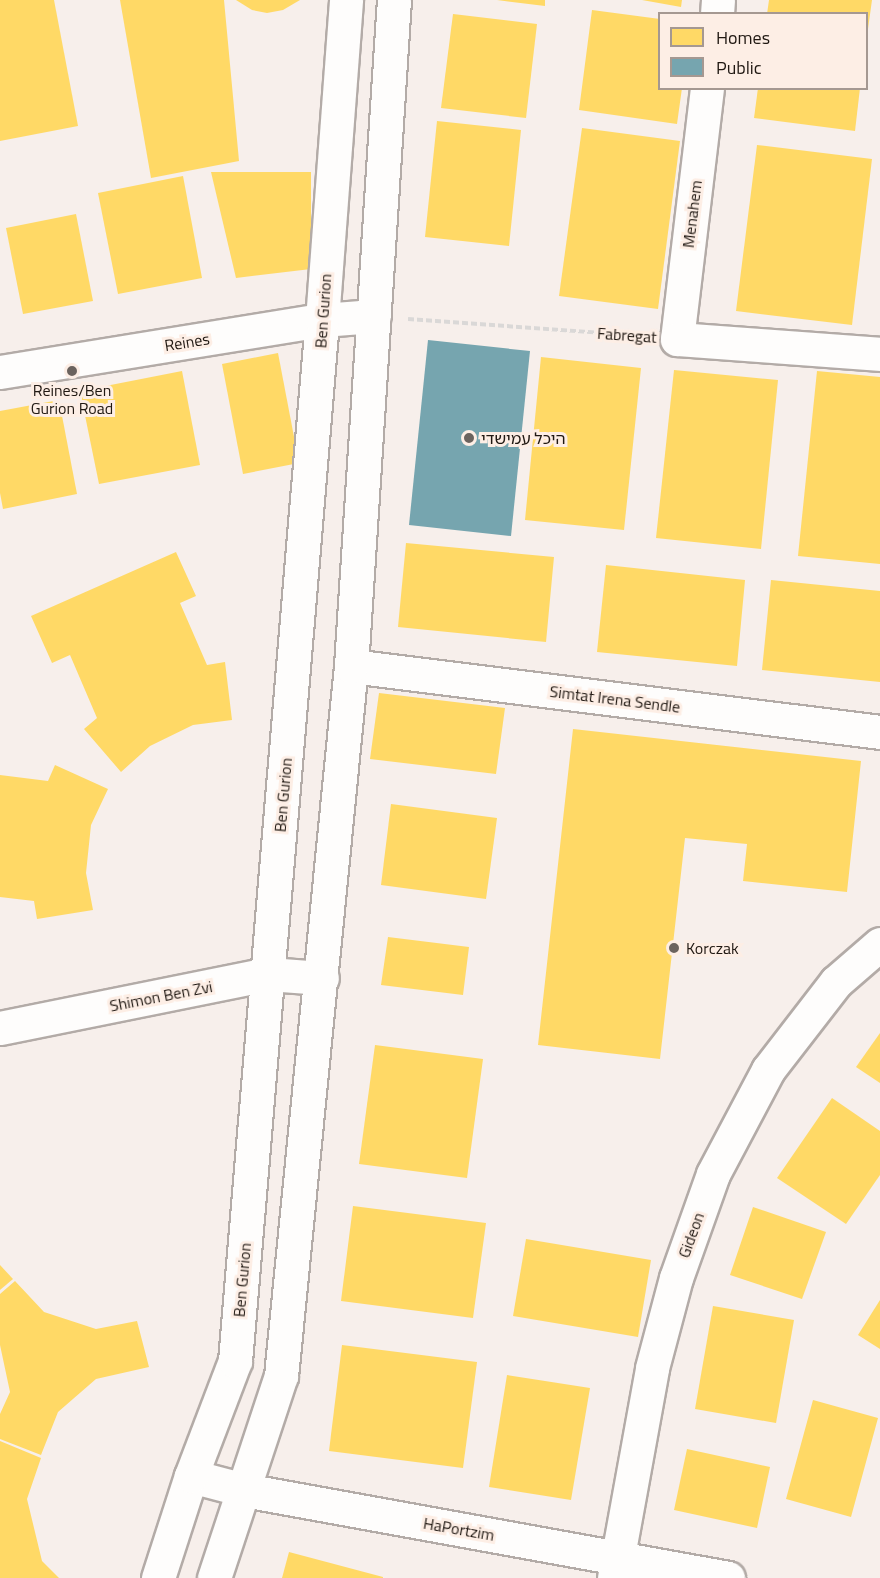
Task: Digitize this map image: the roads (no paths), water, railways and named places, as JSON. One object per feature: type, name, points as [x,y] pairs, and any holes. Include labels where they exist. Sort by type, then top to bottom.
[{"type":"main road","name":"Ben Gurion","points":[[158,1578],[191,1476],[235,1361],[322,320],[346,0]]},
{"type":"main road","points":[[214,1578],[281,1376],[351,666],[394,0]]},
{"type":"main road","name":"Menahem","points":[[677,339],[707,90]]},
{"type":"main road","name":"Reines","points":[[0,372],[322,320],[374,316]]},
{"type":"main road","name":"Fabregat","points":[[677,339],[880,354]]},
{"type":"main road","name":"Simtat Irena Sendle","points":[[351,666],[880,732]]},
{"type":"main road","name":"Gideon","points":[[616,1568],[652,1368],[676,1278],[713,1174],[768,1070],[836,982],[880,944]]},
{"type":"main road","name":"Shimon Ben Zvi","points":[[0,1028],[268,974],[322,978]]},
{"type":"main road","name":"HaPortzim","points":[[191,1476],[244,1490],[616,1568],[728,1578]]},
{"type":"place","name":"Reines/Ben Gurion Road","points":[[72,371]]},
{"type":"place","name":"היכל עמישדי","points":[[469,438]]},
{"type":"place","name":"Korczak","points":[[674,948]]}]
